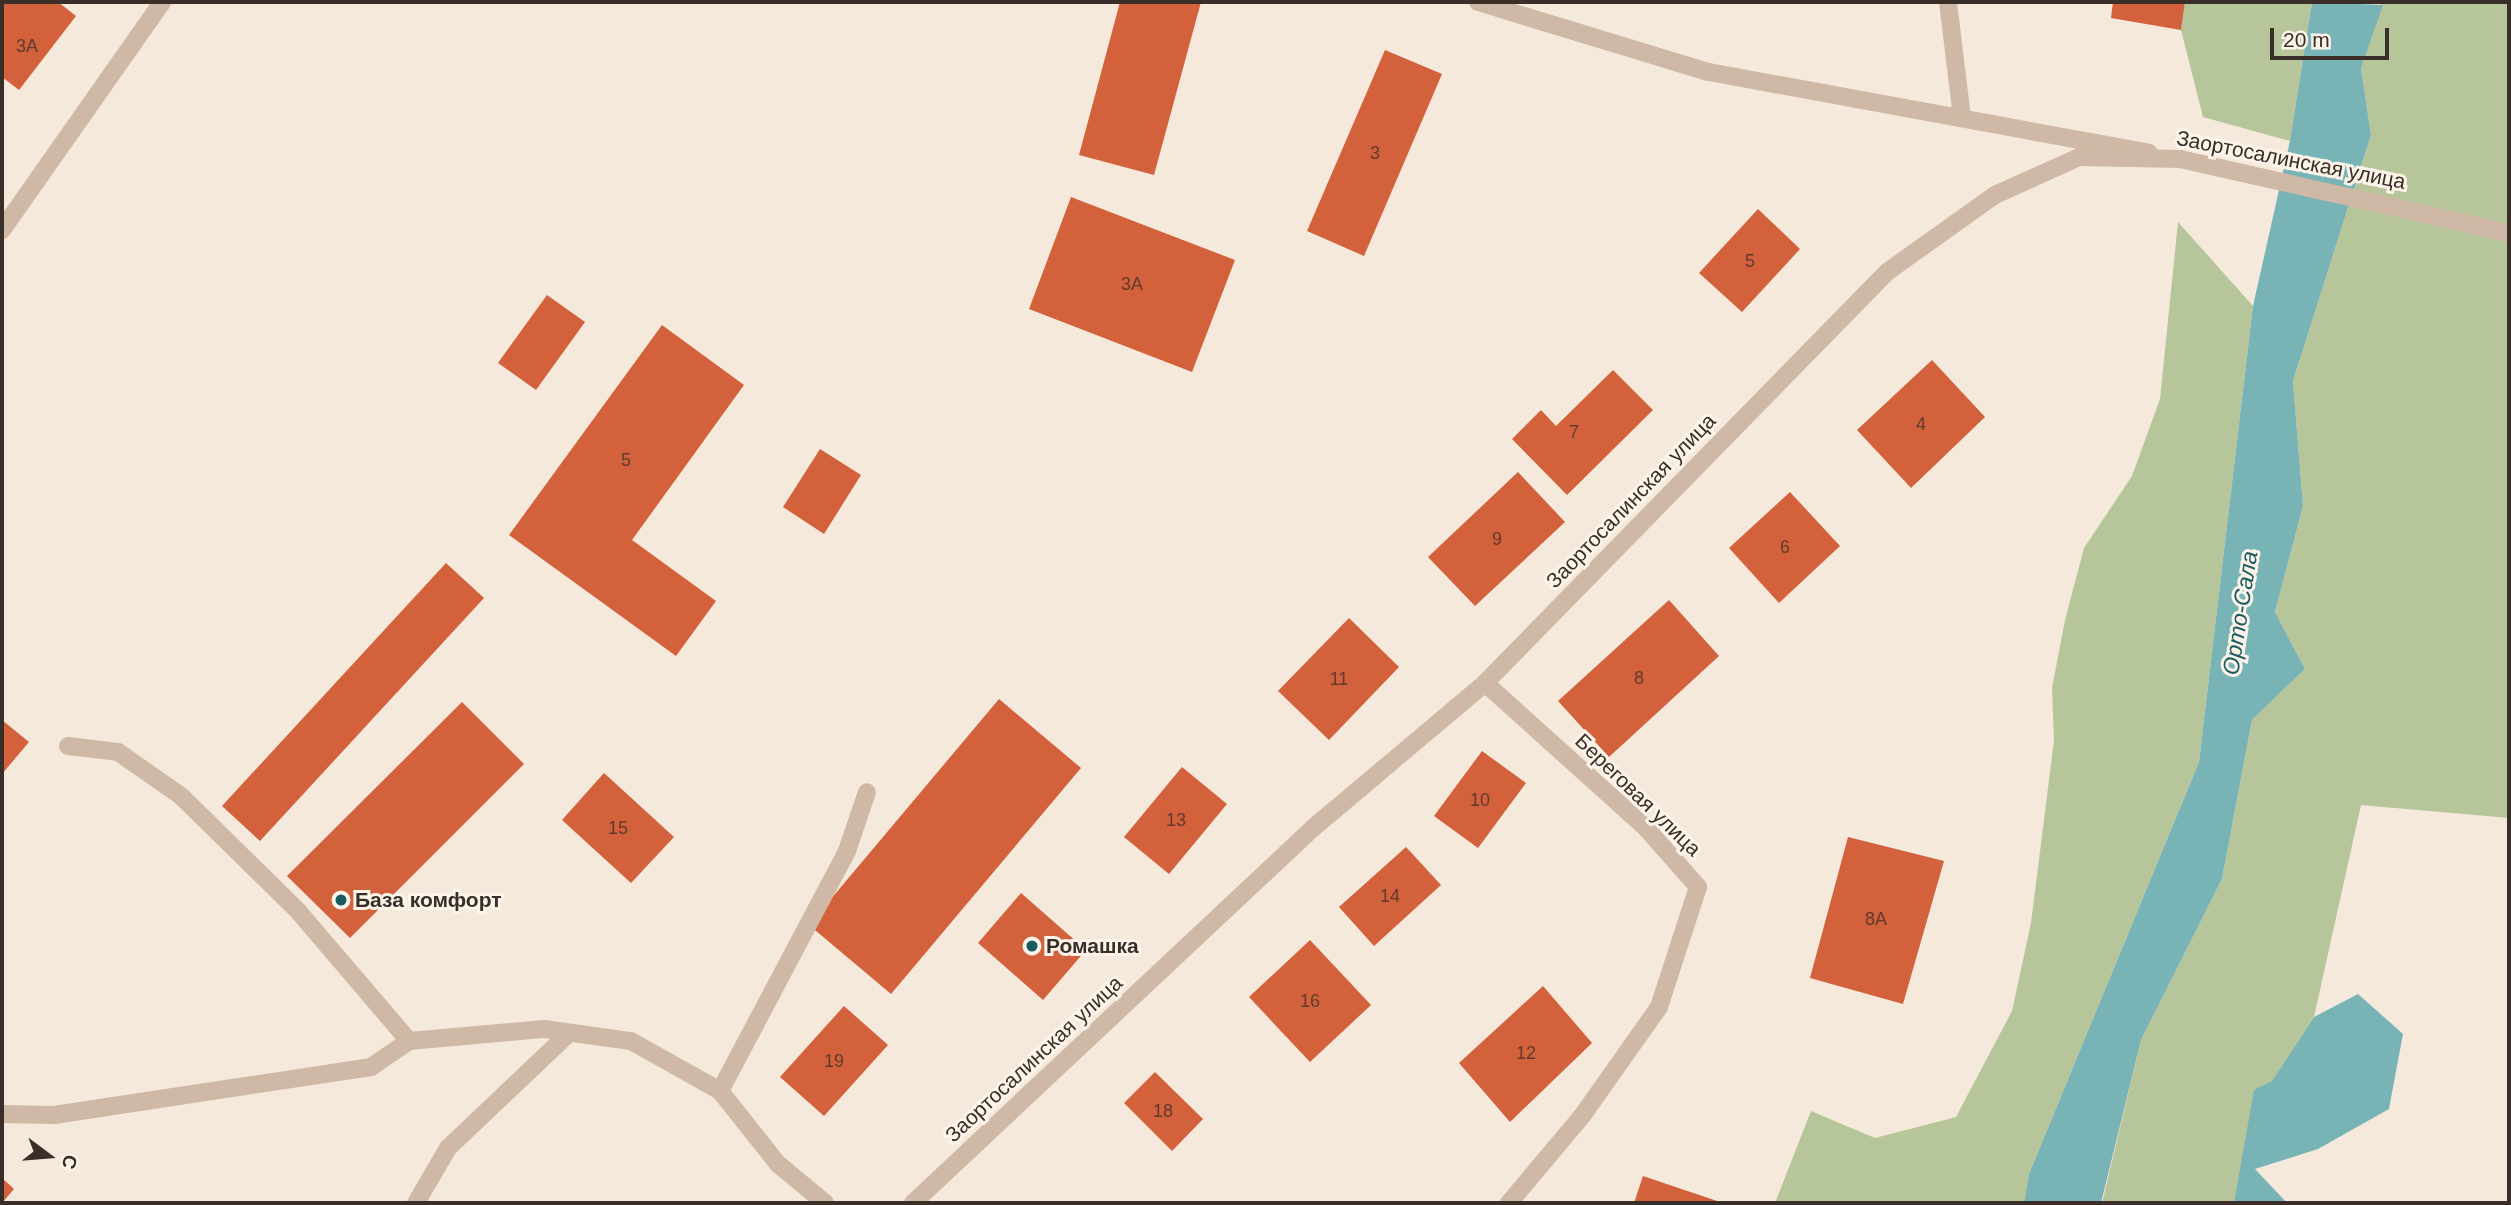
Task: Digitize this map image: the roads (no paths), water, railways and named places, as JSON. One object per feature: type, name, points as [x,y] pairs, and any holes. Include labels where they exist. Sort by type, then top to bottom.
[{"type":"street","points":[[2,230],[162,2]]},
{"type":"street","points":[[1478,2],[1501,6],[1709,72],[2180,159]]},
{"type":"street","points":[[1948,2],[1962,118]]},
{"type":"street","name":"Заортосалинская улица","points":[[914,1203],[1313,828],[1485,683],[1887,272],[1995,195],[2079,157],[2180,159],[2401,204],[2509,233]]},
{"type":"street","name":"Береговая улица","points":[[1485,683],[1647,830],[1698,887],[1659,1007],[1582,1116],[1509,1203]]},
{"type":"street","points":[[68,746],[118,752],[181,796],[298,911],[409,1041]]},
{"type":"street","points":[[720,1091],[846,851],[867,792]]},
{"type":"street","points":[[2,1114],[54,1115],[371,1067],[409,1041],[544,1029],[631,1041],[720,1091],[778,1164],[825,1203]]},
{"type":"street","points":[[416,1203],[448,1148],[569,1033]]},
{"type":"water","name":"Орто-Сала","points":[[2312,2],[2383,5],[2361,68],[2371,135],[2293,381],[2303,506],[2275,612],[2305,669],[2252,720],[2222,879],[2141,1040],[2101,1203],[2024,1203],[2029,1174],[2199,762],[2253,306],[2290,141]]},
{"type":"water","points":[[2358,994],[2403,1034],[2389,1109],[2318,1149],[2255,1169],[2287,1203],[2234,1203],[2254,1090],[2272,1081],[2314,1017]]},
{"type":"place","name":"База комфорт","points":[[341,900]]},
{"type":"place","name":"Ромашка","points":[[1032,946]]}]
